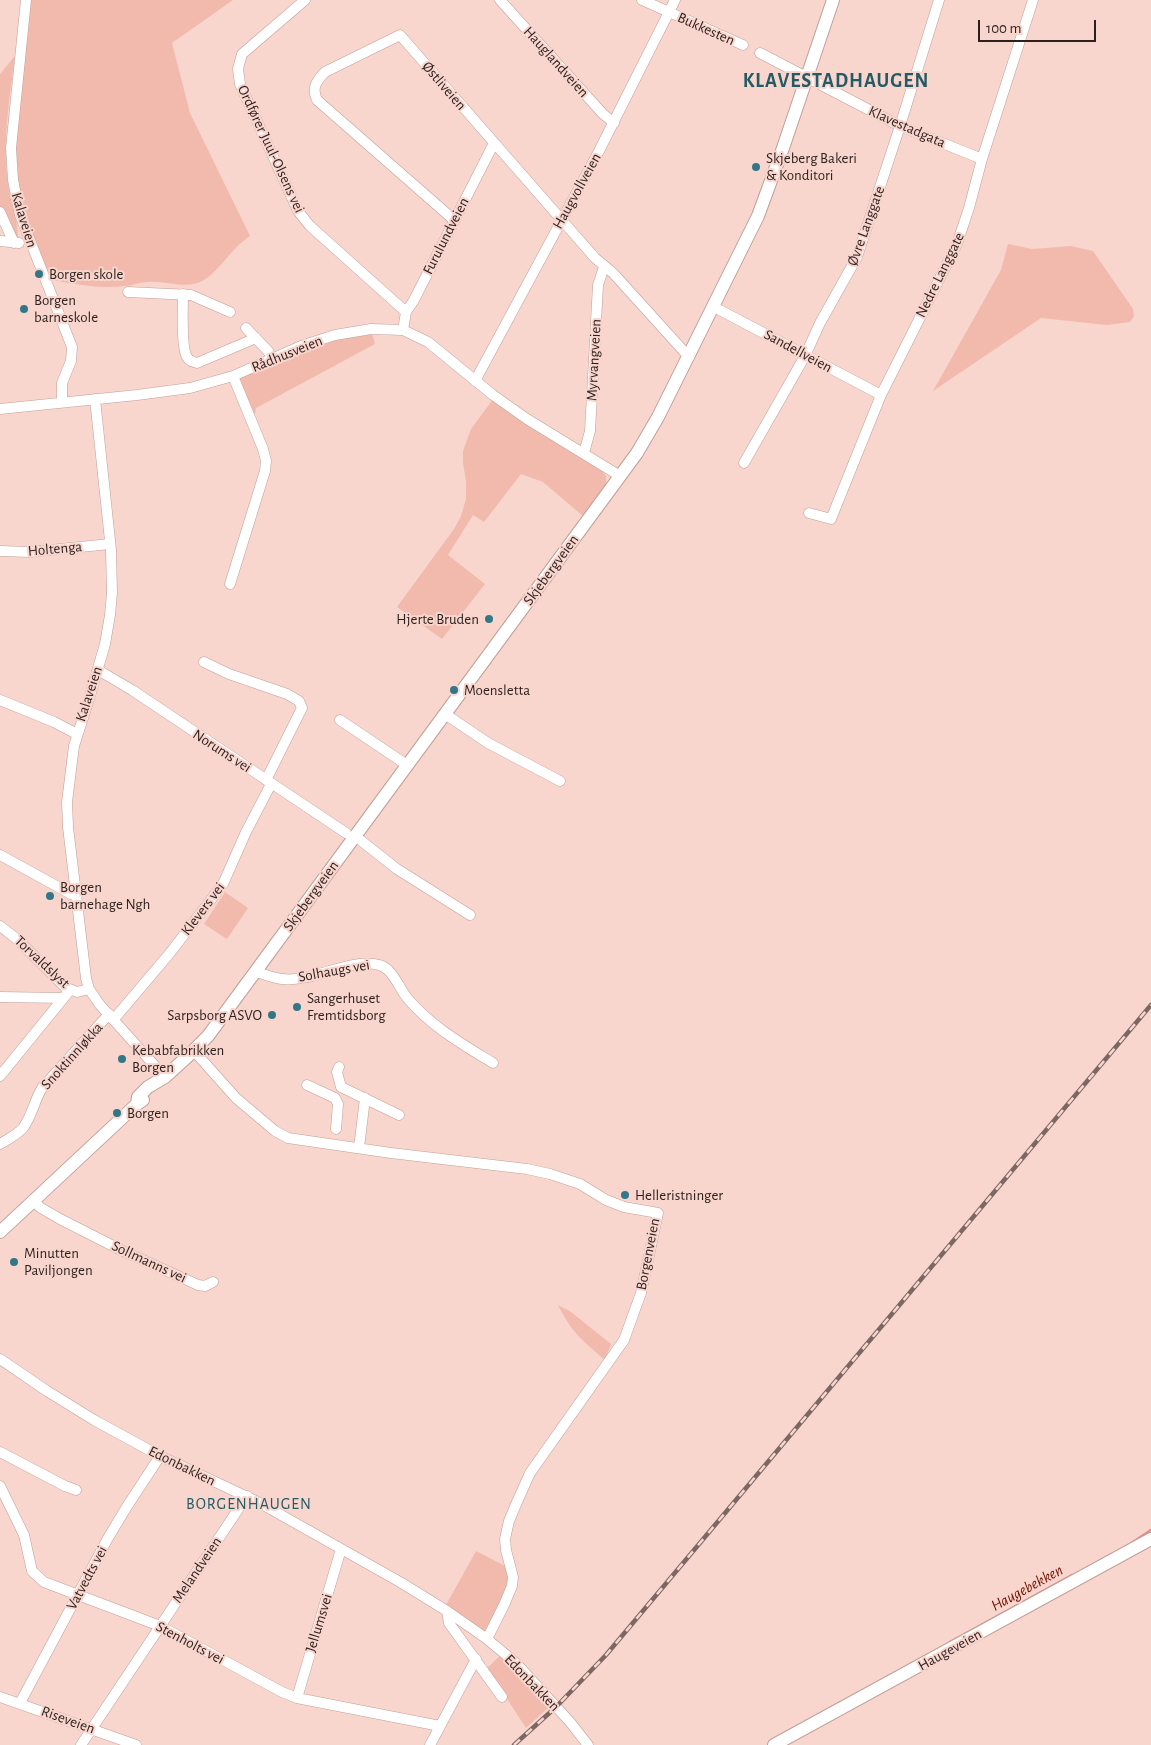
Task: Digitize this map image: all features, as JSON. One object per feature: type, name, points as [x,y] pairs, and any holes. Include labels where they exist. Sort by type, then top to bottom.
[{"type":"main road","name":"Skjebergveien","points":[[0,1232],[137,1104],[153,1093],[164,1077],[194,1052],[208,1036],[256,972],[351,835],[407,765],[637,453],[658,417],[758,216],[832,0]]},
{"type":"main road","name":"Haugeveien","points":[[774,1745],[1151,1539]]},
{"type":"street","name":"Kalaveien","points":[[26,0],[11,148],[11,165],[16,198],[30,243],[72,347],[71,361],[62,383],[62,401]]},
{"type":"street","name":"Ordfører Juul-Olsens vei","points":[[305,0],[242,54],[238,69],[240,84],[298,211],[310,226],[406,312]]},
{"type":"street","name":"Hauglandveien","points":[[500,0],[603,114],[614,123]]},
{"type":"street","name":"Bukkesten","points":[[642,0],[743,45]]},
{"type":"street","name":"Haugvollveien","points":[[475,381],[614,123],[675,0]]},
{"type":"street","name":"Øvre Langgate","points":[[744,463],[805,356],[820,323],[857,257],[939,0]]},
{"type":"street","name":"Nedre Langgate","points":[[809,513],[831,520],[881,395],[957,244],[982,158],[1033,0]]},
{"type":"street","name":"Østliveien","points":[[454,220],[407,177],[322,106],[314,94],[314,88],[317,81],[326,72],[400,35],[604,267],[613,273],[689,356]]},
{"type":"street","name":"Klavestadgata","points":[[760,53],[900,126],[982,158]]},
{"type":"street","name":"Furulundveien","points":[[403,330],[406,312],[414,300],[494,143]]},
{"type":"street","points":[[0,212],[14,243]]},
{"type":"street","points":[[0,241],[30,243]]},
{"type":"street","name":"Myrvangveien","points":[[584,453],[590,431],[598,284],[604,267]]},
{"type":"street","points":[[128,292],[196,296],[230,312]]},
{"type":"street","points":[[182,294],[184,346],[186,357],[194,363],[197,364],[256,338]]},
{"type":"street","name":"Sandellveien","points":[[714,307],[881,395]]},
{"type":"street","points":[[246,328],[268,351],[272,359]]},
{"type":"street","name":"Rådhusveien","points":[[0,409],[190,388],[233,376],[301,346],[335,336],[371,329],[403,330],[428,342],[475,381],[527,418],[620,476]]},
{"type":"street","points":[[230,584],[265,471],[266,462],[263,449],[233,376]]},
{"type":"street","name":"Kalaveien","points":[[89,989],[86,978],[68,827],[68,802],[71,764],[77,734],[98,670],[110,615],[112,577],[110,544],[95,399]]},
{"type":"street","name":"Holtenga","points":[[0,551],[30,552],[110,544]]},
{"type":"street","name":"Klevers vei","points":[[111,1016],[170,953],[224,884],[269,782],[285,739],[302,708],[299,701],[287,694],[229,674],[204,662]]},
{"type":"street","name":"Norums vei","points":[[98,670],[132,690],[207,742],[351,835],[397,869],[470,915]]},
{"type":"street","points":[[0,700],[54,722],[77,734]]},
{"type":"street","points":[[444,714],[488,742],[560,782]]},
{"type":"street","points":[[340,720],[407,765]]},
{"type":"street","points":[[0,855],[76,895]]},
{"type":"street","name":"Torvaldslyst","points":[[0,926],[18,940],[70,990],[78,992],[89,989],[95,999],[164,1077]]},
{"type":"street","name":"Solhaugs vei","points":[[256,972],[282,979],[308,976],[360,964],[376,964],[386,967],[407,998],[433,1024],[450,1038],[493,1063]]},
{"type":"street","points":[[0,1076],[70,990]]},
{"type":"street","points":[[0,997],[63,998]]},
{"type":"street","name":"Snoktinnløkka","points":[[0,1144],[15,1135],[23,1127],[42,1088],[111,1016]]},
{"type":"street","name":"Borgenveien","points":[[194,1052],[236,1098],[280,1135],[288,1138],[526,1168],[580,1184],[606,1200],[624,1207],[658,1212],[641,1294],[624,1340],[530,1473],[509,1521],[505,1539],[512,1586],[487,1639]]},
{"type":"street","points":[[339,1067],[337,1072],[341,1087],[399,1115]]},
{"type":"street","points":[[307,1085],[335,1098],[338,1104],[336,1129]]},
{"type":"street","points":[[358,1148],[365,1098]]},
{"type":"street","name":"Sollmanns vei","points":[[33,1201],[58,1218],[137,1258],[198,1285],[205,1286],[213,1282]]},
{"type":"street","name":"Edonbakken","points":[[0,1359],[66,1404],[160,1456],[247,1496],[341,1548],[446,1611],[487,1639],[531,1679],[588,1745]]},
{"type":"street","points":[[0,1452],[52,1480],[76,1490]]},
{"type":"street","name":"Vatvedts vei","points":[[20,1703],[126,1508],[160,1456]]},
{"type":"street","name":"Stenholts vei","points":[[0,1486],[24,1535],[31,1567],[35,1575],[44,1582],[160,1626],[282,1692],[297,1698],[440,1726]]},
{"type":"street","name":"Melandveien","points":[[80,1745],[247,1496]]},
{"type":"street","name":"Jellumsvei","points":[[297,1698],[341,1548]]},
{"type":"street","name":"Edonbakken","points":[[446,1611],[449,1623],[502,1697]]},
{"type":"street","points":[[430,1745],[476,1659]]},
{"type":"street","name":"Riseveien","points":[[0,1696],[136,1745]]},
{"type":"shaded area","points":[[26,0],[233,0],[172,43],[190,113],[250,236],[206,279],[187,285],[144,282],[127,286],[105,287],[74,284],[45,278],[13,180]]},
{"type":"shaded area","points":[[15,56],[8,115],[6,160],[8,184],[17,225],[18,243],[0,212],[0,74]]},
{"type":"shaded area","points":[[1008,244],[1032,249],[1071,246],[1093,251],[1133,309],[1134,316],[1130,322],[1107,325],[1041,318],[933,391],[1001,270]]},
{"type":"shaded area","points":[[371,329],[375,344],[256,408],[255,414],[233,376],[301,346]]},
{"type":"shaded area","points":[[494,398],[606,466],[602,471],[606,476],[606,487],[584,517],[543,482],[521,474],[484,522],[473,515],[448,555],[485,584],[442,639],[397,607],[454,529],[461,516],[466,499],[463,451],[471,429]]},
{"type":"shaded area","points":[[225,892],[248,908],[227,939],[204,924]]},
{"type":"shaded area","points":[[558,1305],[571,1312],[611,1344],[605,1360],[578,1336]]},
{"type":"shaded area","points":[[476,1551],[511,1569],[513,1577],[489,1635],[446,1605]]},
{"type":"shaded area","points":[[501,1655],[550,1706],[526,1728],[487,1668]]},
{"type":"waterway","name":"Haugebekken","points":[[1130,1544],[1151,1530]]},
{"type":"waterway","name":"Haugebekken","points":[[950,1642],[1072,1575]]},
{"type":"railway","points":[[514,1745],[556,1707],[606,1655],[1151,1005]]},
{"type":"place","name":"Skjeberg Bakeri & Konditori","points":[[756,167]]},
{"type":"place","name":"Borgen skole","points":[[39,274]]},
{"type":"place","name":"Borgen barneskole","points":[[24,309]]},
{"type":"place","name":"Hjerte Bruden","points":[[489,619]]},
{"type":"place","name":"Moensletta","points":[[454,690]]},
{"type":"place","name":"Borgen barnehage Ngh","points":[[50,896]]},
{"type":"place","name":"Sangerhuset Fremtidsborg","points":[[297,1007]]},
{"type":"place","name":"Sarpsborg ASVO","points":[[272,1015]]},
{"type":"place","name":"Kebabfabrikken Borgen","points":[[122,1059]]},
{"type":"place","name":"Borgen","points":[[117,1113]]},
{"type":"place","name":"Helleristninger","points":[[625,1195]]},
{"type":"place","name":"Minutten Paviljongen","points":[[14,1262]]},
{"type":"district","name":"KLAVESTADHAUGEN","points":[[836,81]]},
{"type":"district","name":"BORGENHAUGEN","points":[[249,1504]]}]
